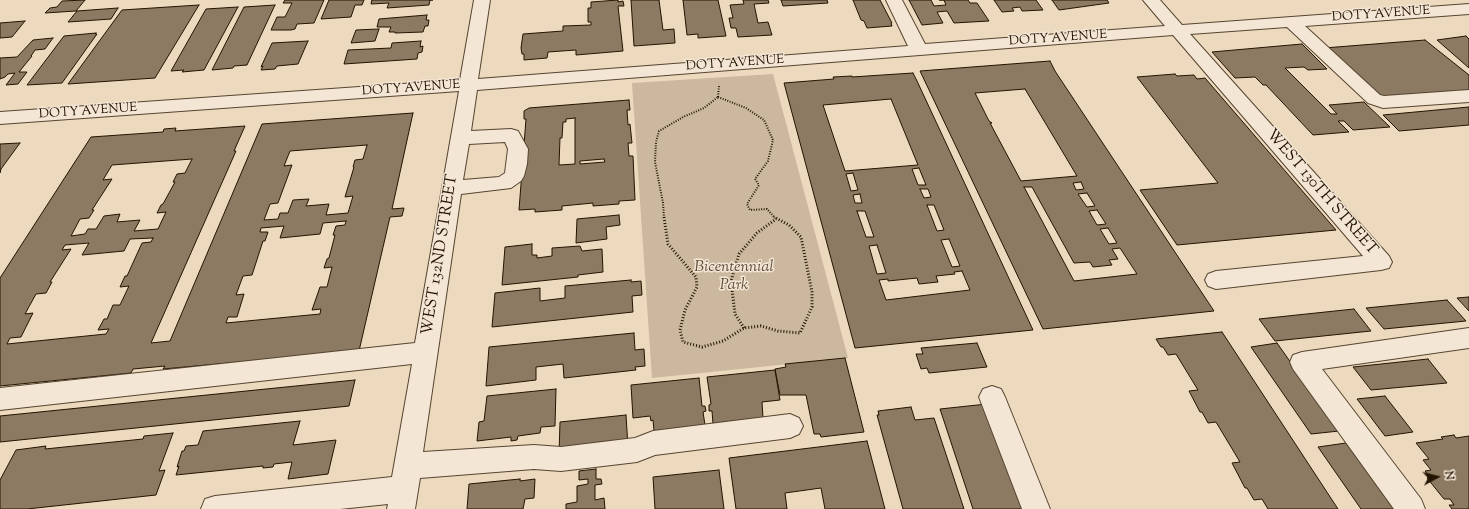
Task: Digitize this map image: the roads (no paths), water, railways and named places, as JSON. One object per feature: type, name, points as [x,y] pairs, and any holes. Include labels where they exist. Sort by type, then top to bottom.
[{"type":"street","name":"WEST 132ND STREET","points":[[404,488],[482,0]]},
{"type":"street","points":[[894,0],[919,50]]},
{"type":"street","name":"WEST 130TH STREET","points":[[1151,0],[1381,262],[1216,280]]},
{"type":"street","name":"DOTY AVENUE","points":[[0,118],[468,85],[1469,9]]},
{"type":"street","points":[[1291,22],[1368,95],[1378,100],[1383,102],[1469,96]]},
{"type":"street","points":[[452,188],[504,183],[514,176],[517,164],[518,149],[511,135],[460,138]]},
{"type":"street","points":[[1411,509],[1302,362],[1469,338]]},
{"type":"street","points":[[0,399],[426,352]]},
{"type":"street","points":[[992,397],[1036,509]]},
{"type":"street","points":[[215,509],[404,488],[534,457],[561,460],[637,450],[653,443],[790,426]]},
{"type":"park label","name":"Bicentennial Park","points":[[734,277]]}]
